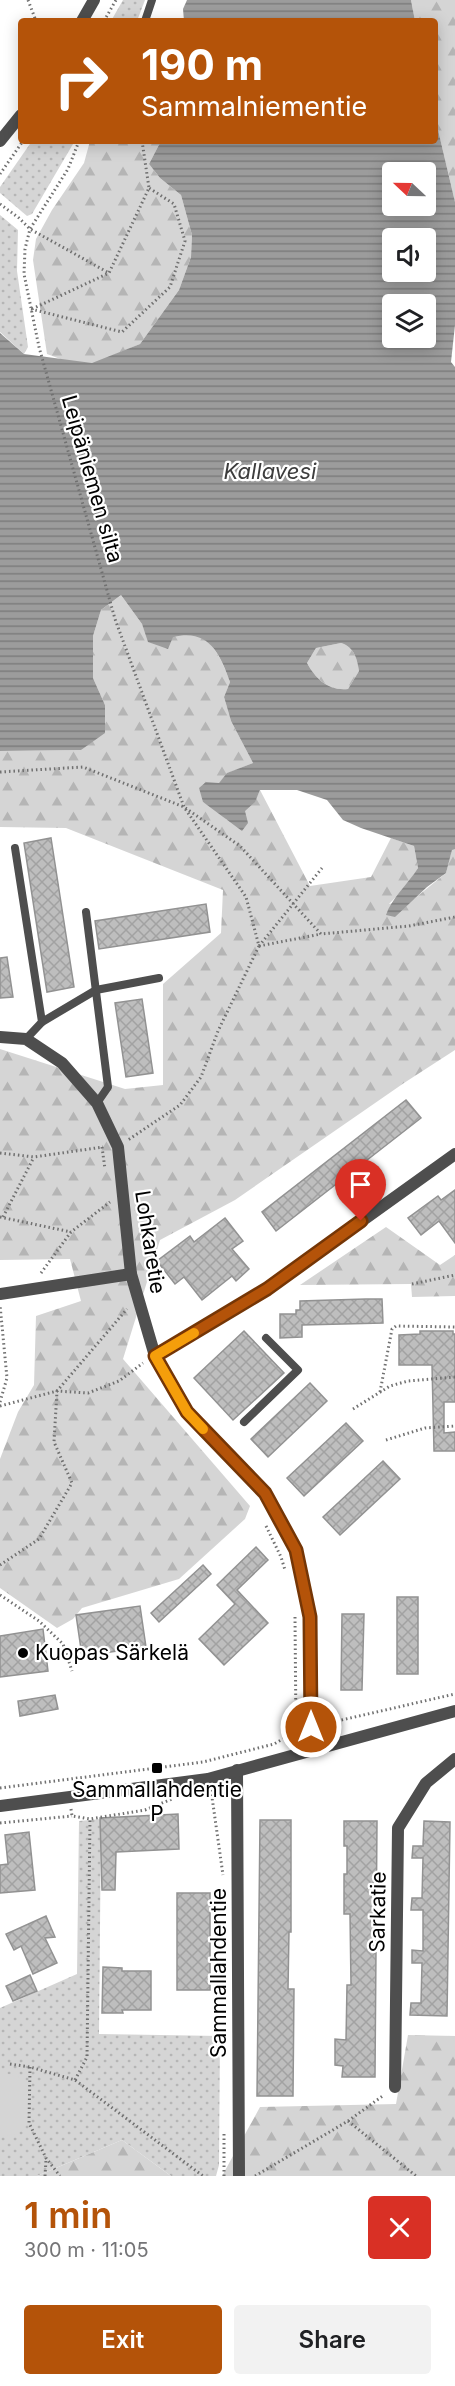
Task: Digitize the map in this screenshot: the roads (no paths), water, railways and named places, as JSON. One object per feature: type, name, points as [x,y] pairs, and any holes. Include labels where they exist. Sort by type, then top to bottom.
[{"type":"street","points":[[84,18],[94,0]]},
{"type":"street","points":[[0,141],[18,119]]},
{"type":"street","points":[[0,1037],[26,1038]]},
{"type":"street","name":"Lohkaretie","points":[[26,1038],[62,1063],[97,1103],[118,1147],[131,1274],[155,1356],[187,1412],[265,1493],[296,1550],[310,1617],[313,1751]]},
{"type":"street","points":[[155,1356],[267,1289],[455,1154]]},
{"type":"street","points":[[0,1294],[131,1274]]},
{"type":"street","points":[[0,1806],[208,1779],[455,1711]]},
{"type":"street","name":"Sarkatie","points":[[395,2087],[398,1828],[426,1783],[455,1759]]},
{"type":"street","name":"Sammallahdentie","points":[[237,1770],[239,2176]]},
{"type":"lane","points":[[146,18],[152,0]]},
{"type":"lane","points":[[15,848],[42,1022]]},
{"type":"lane","points":[[86,912],[108,1087],[97,1103]]},
{"type":"lane","points":[[26,1038],[42,1022],[96,990],[159,978]]},
{"type":"lane","points":[[244,1422],[298,1370],[266,1338]]},
{"type":"water","points":[[187,0],[411,0],[414,18],[184,18],[183,9]]},
{"type":"water","name":"Kallavesi","points":[[438,130],[455,202],[455,325],[451,362],[455,367],[455,849],[452,850],[446,873],[427,887],[395,917],[386,915],[388,909],[418,868],[414,846],[343,820],[327,800],[297,790],[260,790],[255,802],[245,811],[248,823],[242,831],[203,802],[199,788],[206,782],[219,783],[227,773],[253,763],[231,721],[224,697],[230,682],[226,671],[211,645],[195,636],[173,637],[168,649],[148,642],[142,624],[121,595],[101,610],[93,636],[93,678],[105,705],[105,733],[81,750],[0,751],[0,333],[24,354],[92,363],[140,344],[179,290],[191,257],[192,235],[181,195],[160,178],[149,164],[159,144],[438,144]],"holes":[[[341,643],[356,657],[359,671],[348,689],[334,688],[323,683],[307,663],[316,648]]]},
{"type":"place","name":"Kuopas Särkelä","points":[[23,1653]]},
{"type":"place","name":"Sammallahdentie P","points":[[157,1768]]}]
